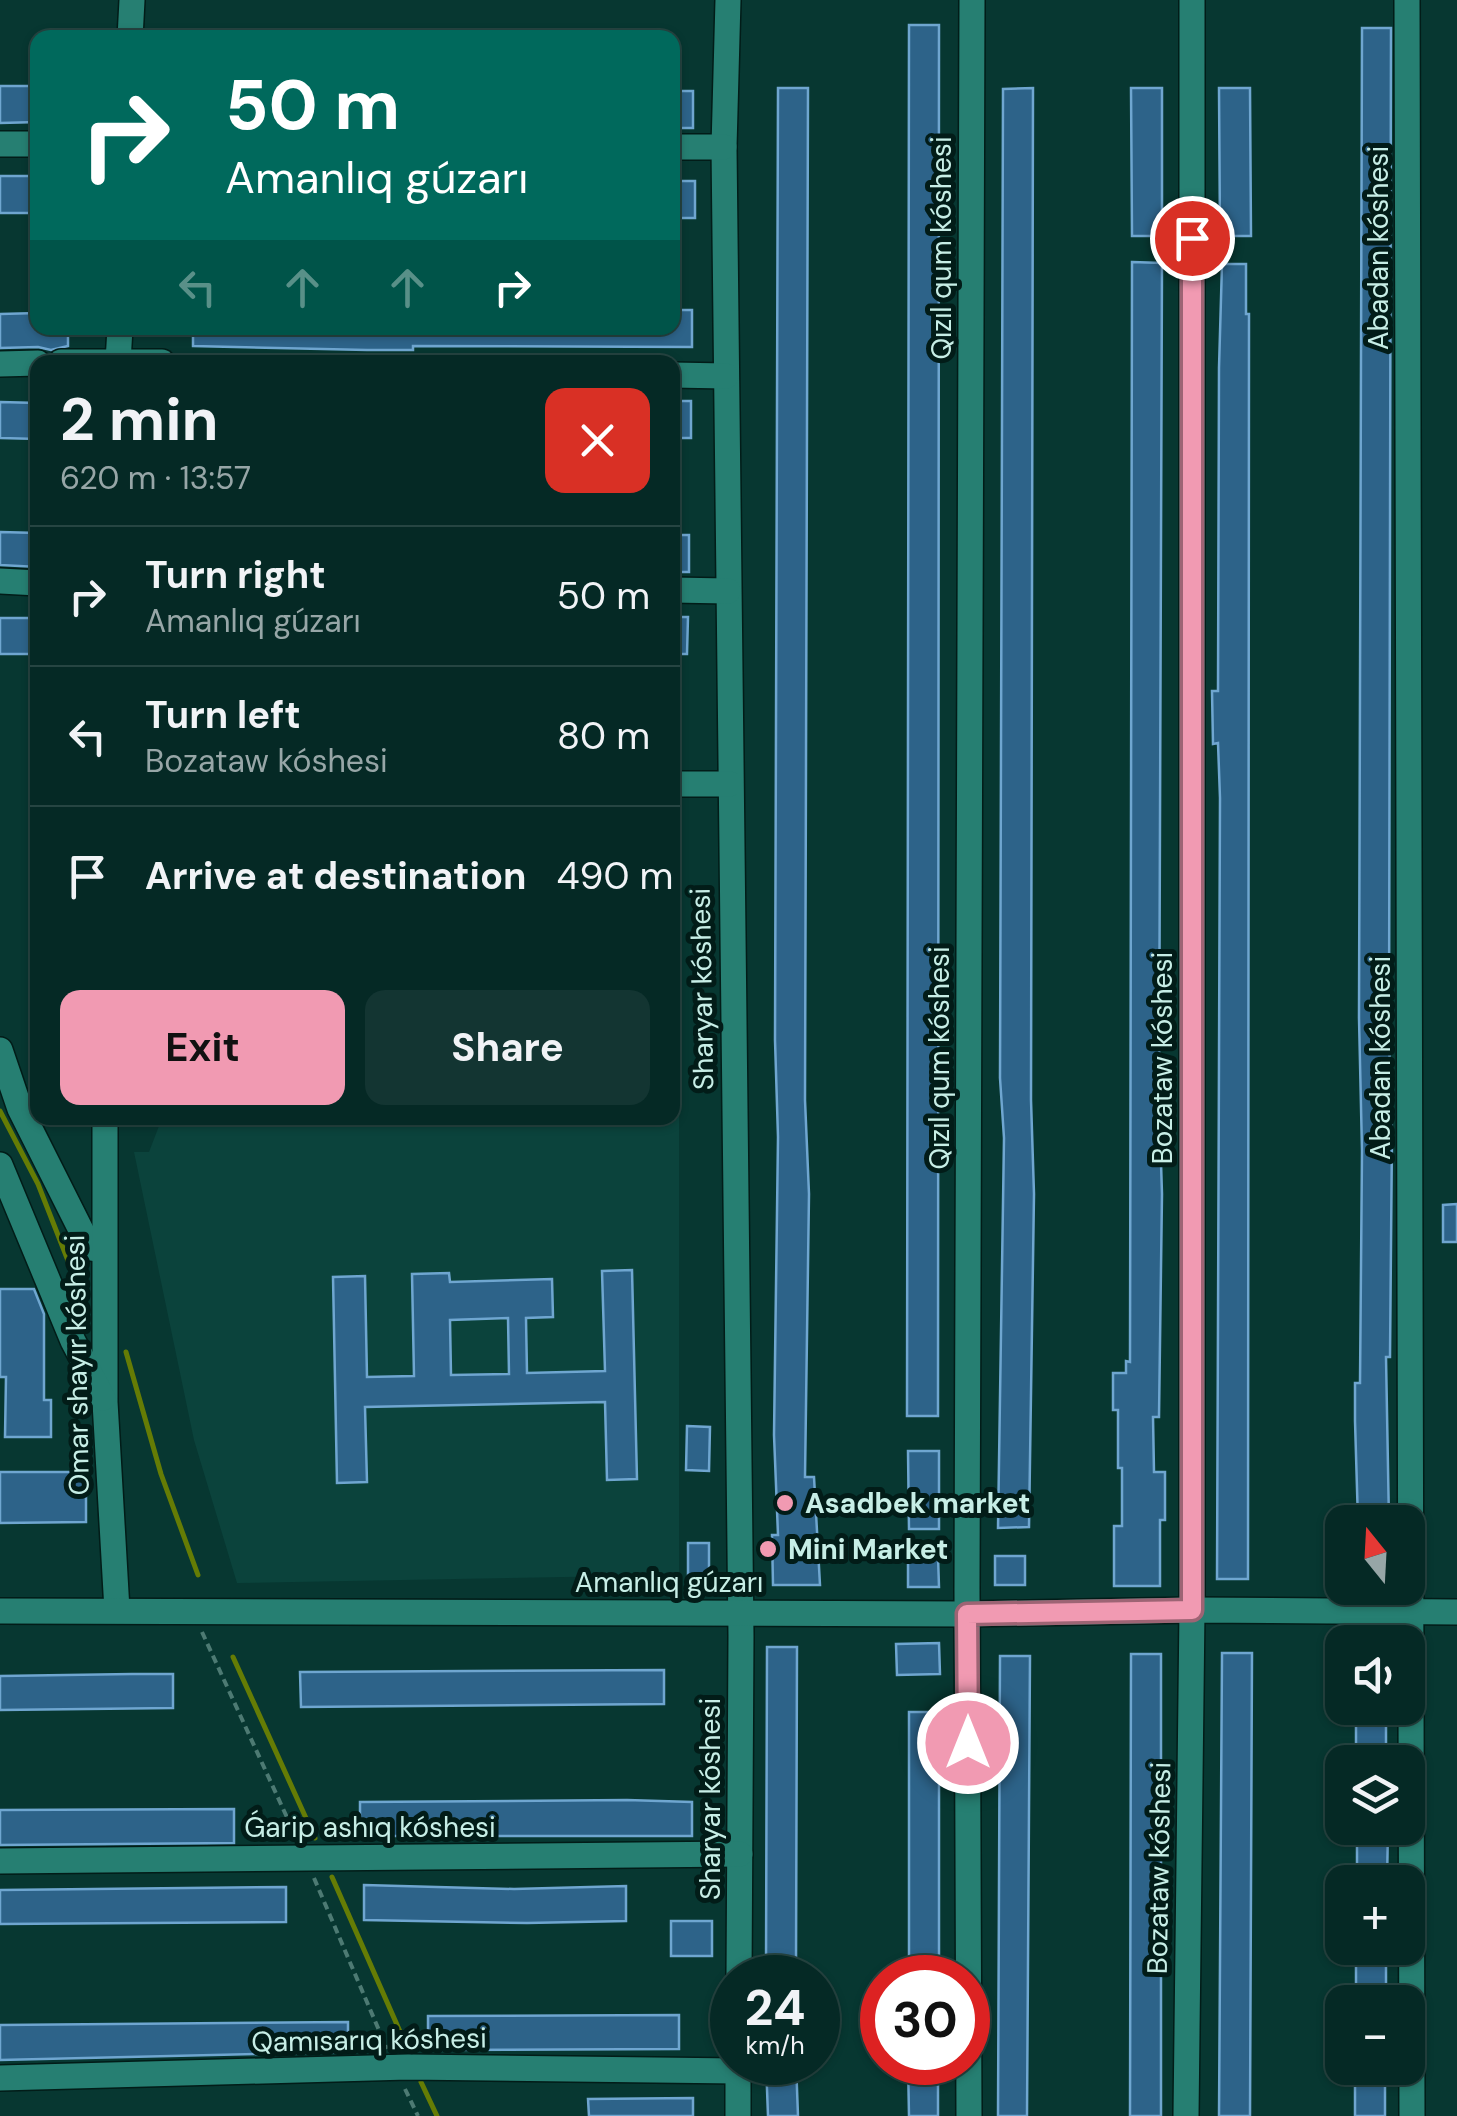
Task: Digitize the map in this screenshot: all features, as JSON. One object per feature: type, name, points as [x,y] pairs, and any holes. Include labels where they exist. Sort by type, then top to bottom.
[{"type":"street","points":[[130,30],[132,0]]},
{"type":"street","name":"Sharyar kóshesi","points":[[728,0],[724,147],[740,1613],[739,1955]]},
{"type":"street","name":"Qızıl qum kóshesi","points":[[969,2116],[972,0]]},
{"type":"street","name":"Bozataw kóshesi","points":[[1186,2116],[1192,1610],[1192,0]]},
{"type":"street","name":"Abadan kóshesi","points":[[1408,0],[1412,2116]]},
{"type":"street","points":[[0,144],[30,144]]},
{"type":"street","points":[[680,146],[724,147]]},
{"type":"street","points":[[0,364],[30,363]]},
{"type":"street","points":[[680,375],[726,376]]},
{"type":"street","points":[[0,582],[30,582]]},
{"type":"street","points":[[680,590],[728,591]]},
{"type":"street","points":[[680,784],[730,784]]},
{"type":"street","points":[[0,1050],[20,1109],[90,1248],[104,1250]]},
{"type":"street","name":"Omar shayır kóshesi","points":[[105,1125],[105,1402],[117,1610]]},
{"type":"street","points":[[0,1165],[74,1341],[105,1402]]},
{"type":"street","name":"Amanlıq gúzarı","points":[[0,1611],[1457,1612]]},
{"type":"street","name":"Ǵarip ashıq kóshesi","points":[[0,1860],[740,1854]]},
{"type":"street","name":"Qamısarıq kóshesi","points":[[0,2078],[408,2067],[710,2066]]},
{"type":"street","points":[[738,2085],[738,2116]]},
{"type":"shaded area","points":[[679,1125],[679,1575],[237,1583],[194,1440],[134,1152],[149,1152],[159,1126]]},
{"type":"building","points":[[909,25],[939,25],[938,1416],[907,1416]]},
{"type":"building","points":[[1362,28],[1391,28],[1389,1505],[1357,1505],[1355,1383],[1360,1383],[1362,1151]]},
{"type":"building","points":[[0,86],[30,86],[30,122],[0,123]]},
{"type":"building","points":[[778,88],[808,88],[805,1100],[809,1194],[805,1477],[814,1477],[820,1585],[773,1585],[772,1535],[778,1535],[774,1435],[778,1137]]},
{"type":"building","points":[[1033,88],[1034,1194],[1029,1527],[998,1528],[1004,1138],[1000,1078],[1003,89]]},
{"type":"building","points":[[1131,88],[1162,88],[1162,236],[1132,236]]},
{"type":"building","points":[[1219,88],[1250,88],[1251,236],[1220,236]]},
{"type":"building","points":[[680,91],[693,91],[693,128],[680,128]]},
{"type":"building","points":[[0,176],[30,176],[30,213],[0,213]]},
{"type":"building","points":[[680,181],[695,181],[695,218],[680,218]]},
{"type":"building","points":[[1132,262],[1162,263],[1162,1194],[1159,1417],[1153,1417],[1154,1472],[1165,1472],[1160,1586],[1114,1586],[1114,1526],[1122,1526],[1122,1468],[1118,1468],[1118,1410],[1113,1410],[1113,1373],[1126,1373],[1126,1361],[1130,1362]]},
{"type":"building","points":[[1222,264],[1246,264],[1249,314],[1248,1579],[1217,1579],[1220,798],[1212,691],[1218,691]]},
{"type":"building","points":[[680,310],[692,310],[692,347],[413,346],[413,350],[367,350],[193,346],[193,335],[680,335]]},
{"type":"building","points":[[30,313],[30,335],[68,335],[68,346],[51,350],[0,348],[0,314]]},
{"type":"building","points":[[680,401],[691,401],[691,438],[680,438]]},
{"type":"building","points":[[0,402],[30,403],[30,439],[0,438]]},
{"type":"building","points":[[0,532],[30,533],[30,567],[0,565]]},
{"type":"building","points":[[680,535],[689,535],[689,572],[680,572]]},
{"type":"building","points":[[680,617],[688,617],[687,654],[680,654]]},
{"type":"building","points":[[0,618],[30,618],[30,654],[0,654]]},
{"type":"building","points":[[1457,1204],[1457,1242],[1443,1242],[1443,1205]]},
{"type":"building","points":[[632,1270],[637,1479],[607,1480],[605,1402],[365,1407],[367,1482],[337,1483],[333,1277],[365,1276],[367,1377],[414,1376],[412,1274],[449,1273],[450,1282],[552,1279],[553,1317],[526,1318],[527,1373],[605,1371],[602,1271]],"holes":[[[508,1318],[509,1374],[451,1375],[450,1320]]]},
{"type":"building","points":[[0,1289],[34,1289],[44,1314],[44,1400],[51,1400],[51,1437],[5,1437],[6,1377],[0,1377]]},
{"type":"building","points":[[687,1426],[710,1427],[709,1471],[686,1470]]},
{"type":"building","points":[[908,1451],[939,1451],[939,1529],[909,1529]]},
{"type":"building","points":[[0,1472],[86,1472],[86,1522],[0,1523]]},
{"type":"building","points":[[688,1543],[709,1543],[709,1583],[688,1583]]},
{"type":"building","points":[[908,1556],[938,1556],[939,1587],[908,1587]]},
{"type":"building","points":[[995,1556],[1025,1556],[1025,1585],[995,1585]]},
{"type":"building","points":[[939,1643],[940,1674],[897,1675],[896,1644]]},
{"type":"building","points":[[767,1647],[797,1647],[796,1955],[766,1955]]},
{"type":"building","points":[[1222,1653],[1252,1653],[1250,2116],[1219,2116]]},
{"type":"building","points":[[1131,1654],[1161,1654],[1161,2116],[1130,2116]]},
{"type":"building","points":[[1000,1656],[1030,1656],[1027,2116],[998,2116]]},
{"type":"building","points":[[664,1670],[664,1704],[301,1707],[300,1672]]},
{"type":"building","points":[[173,1674],[173,1708],[0,1710],[0,1676]]},
{"type":"building","points":[[909,1712],[939,1712],[939,1955],[909,1955]]},
{"type":"building","points":[[1356,1725],[1386,1725],[1386,1745],[1356,1745]]},
{"type":"building","points":[[360,1802],[692,1802],[692,1836],[360,1836]]},
{"type":"building","points":[[234,1809],[234,1843],[0,1845],[0,1810]]},
{"type":"building","points":[[1357,1845],[1388,1845],[1387,1865],[1357,1865]]},
{"type":"building","points":[[364,1885],[514,1889],[626,1886],[626,1921],[364,1920]]},
{"type":"building","points":[[286,1887],[286,1922],[0,1924],[0,1890]]},
{"type":"building","points":[[671,1921],[712,1921],[712,1955],[671,1956]]},
{"type":"building","points":[[1356,1965],[1386,1965],[1386,1985],[1356,1985]]},
{"type":"building","points":[[679,2015],[679,2049],[428,2050],[428,2016]]},
{"type":"building","points":[[348,2022],[348,2052],[0,2060],[0,2025]]},
{"type":"building","points":[[767,2085],[797,2085],[798,2116],[768,2116]]},
{"type":"building","points":[[908,2085],[938,2085],[938,2116],[909,2116]]},
{"type":"building","points":[[1355,2085],[1385,2085],[1385,2116],[1355,2116]]},
{"type":"building","points":[[693,2098],[693,2116],[589,2116],[588,2099]]},
{"type":"waterway","points":[[0,1111],[38,1184],[83,1299]]},
{"type":"waterway","points":[[126,1352],[161,1474],[198,1575]]},
{"type":"waterway","points":[[233,1657],[315,1838]]},
{"type":"waterway","points":[[332,1877],[409,2052]]},
{"type":"waterway","points":[[421,2082],[437,2116]]},
{"type":"place","name":"Asadbek market","points":[[785,1503]]},
{"type":"place","name":"Mini Market","points":[[768,1549]]},
{"type":"route","points":[[968,1743],[967,1614],[1192,1610],[1192,238]]}]
